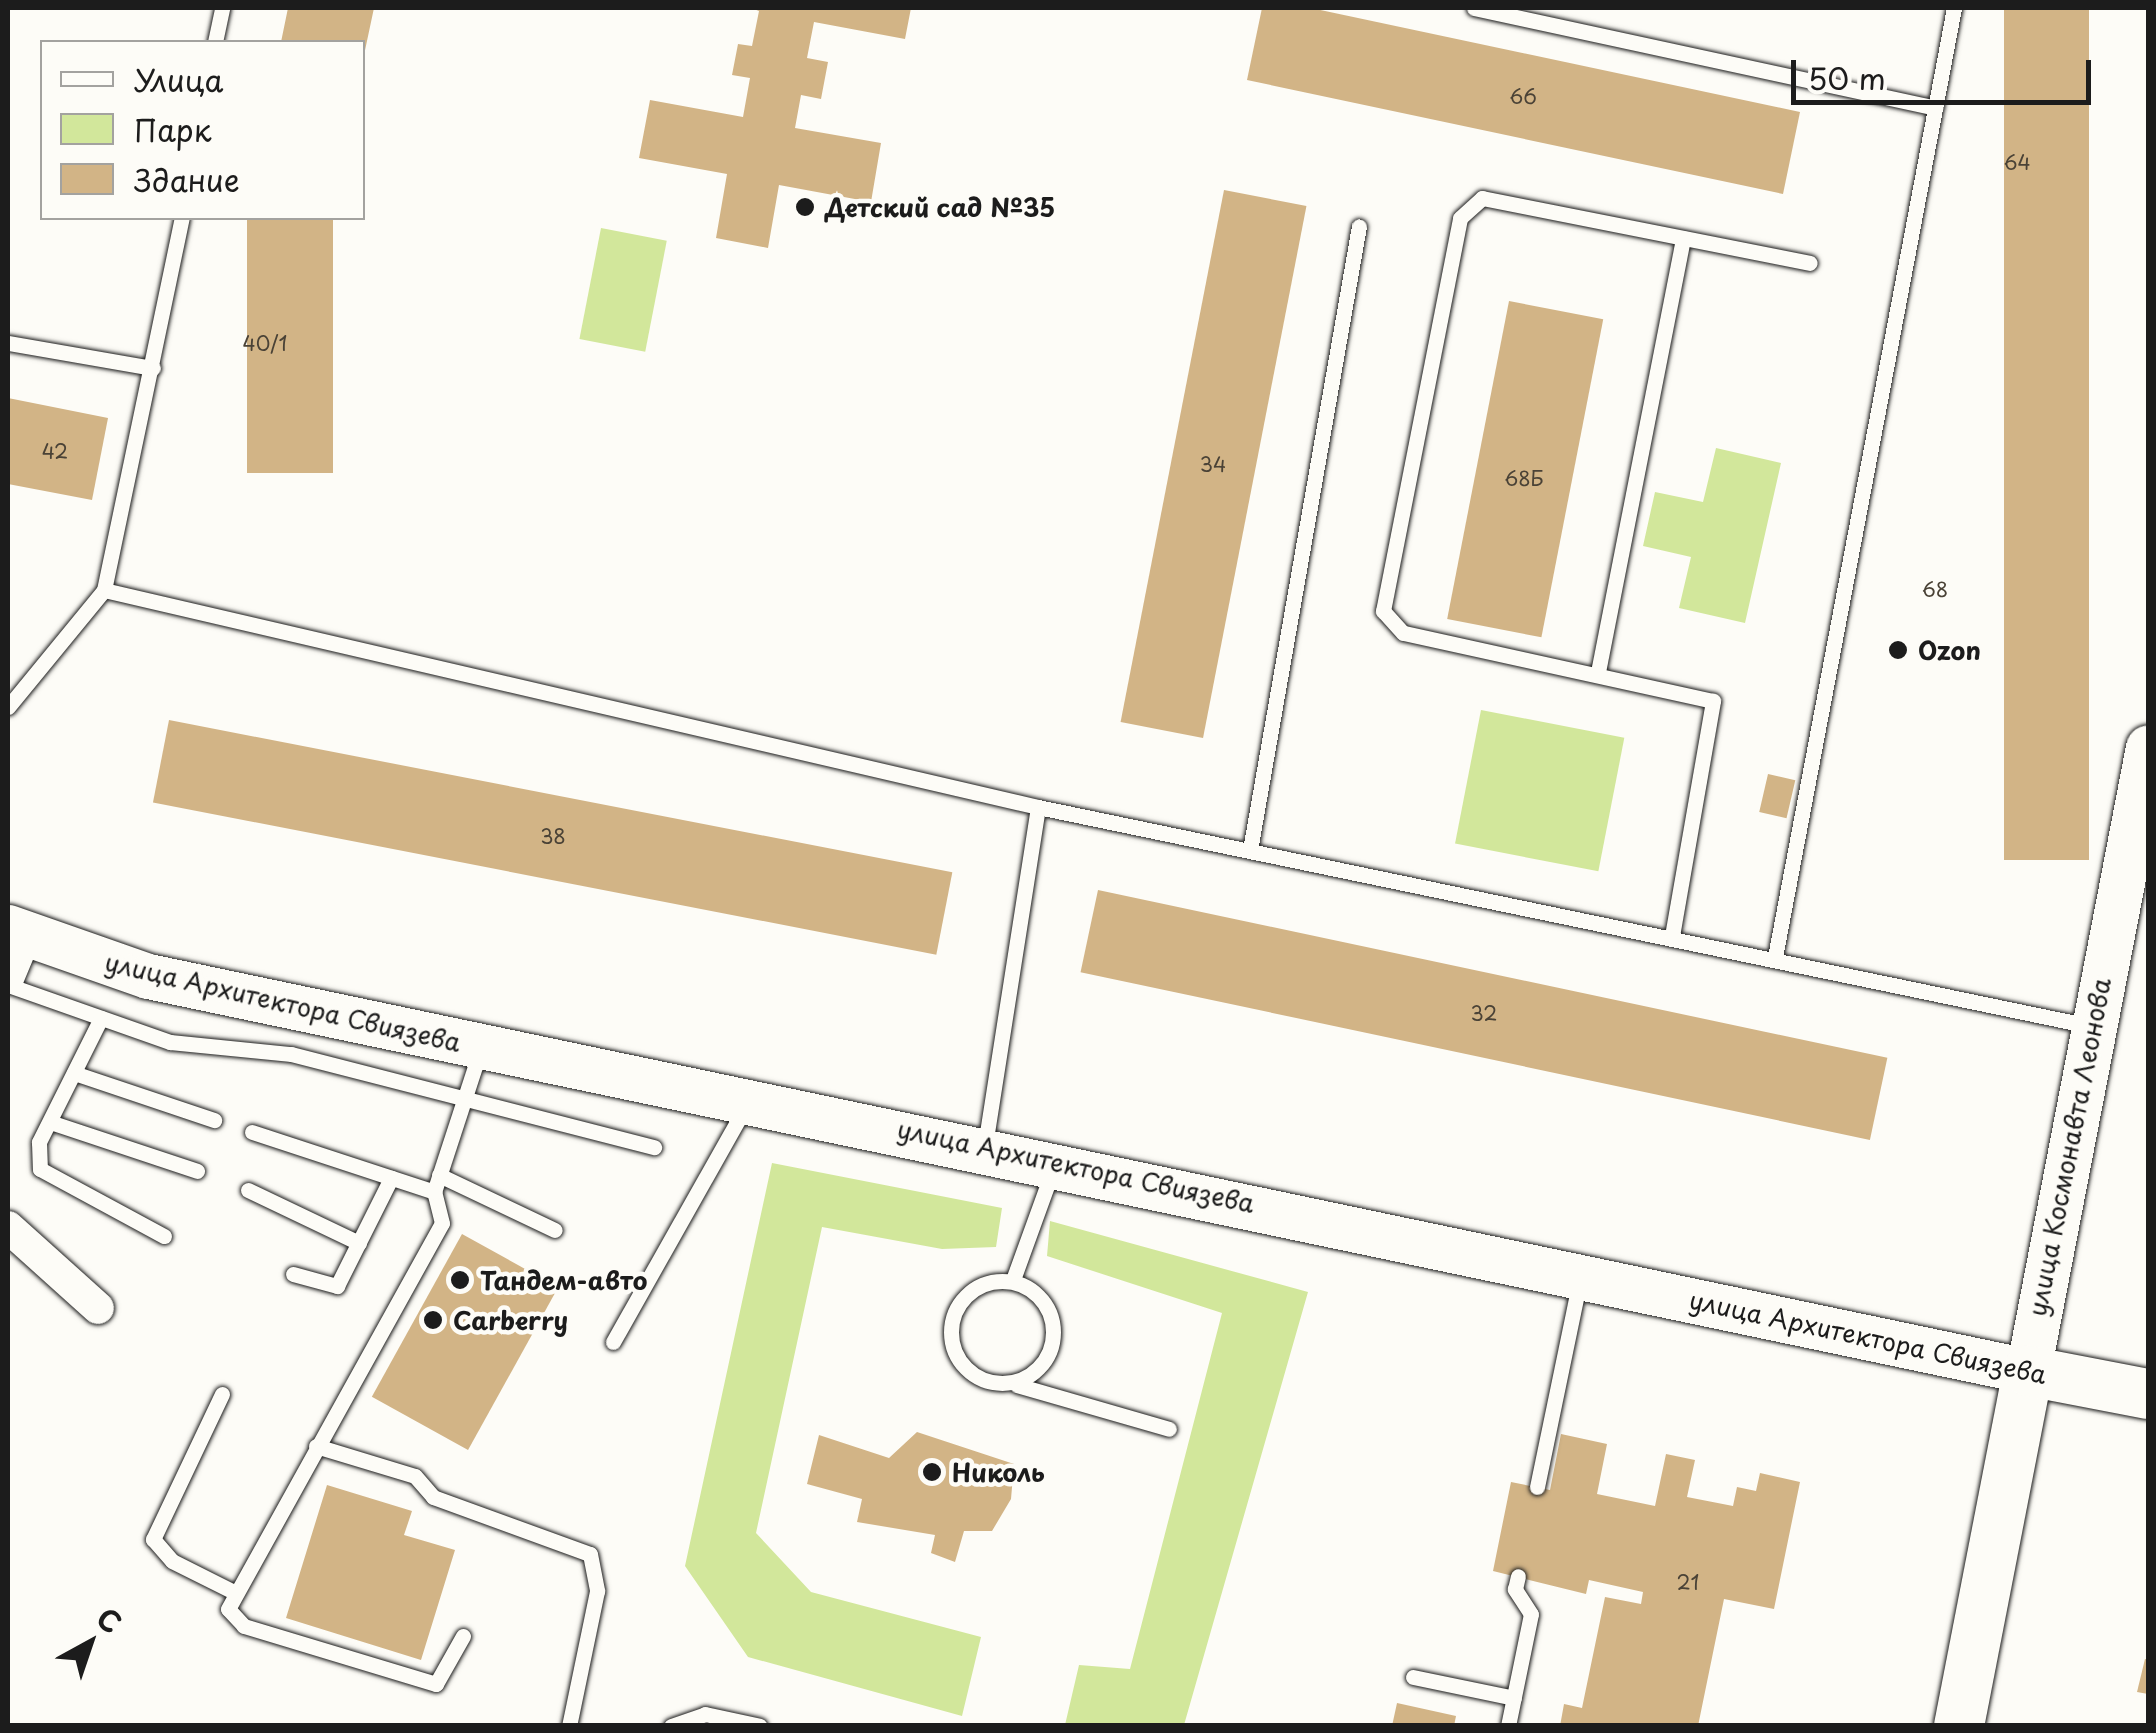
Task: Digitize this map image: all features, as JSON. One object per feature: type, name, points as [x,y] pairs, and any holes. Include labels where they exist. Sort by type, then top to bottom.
[{"type":"main road","name":"улица Космонавта Леонова","points":[[1959,1726],[2090,1026],[2148,746]]},
{"type":"main road","name":"улица Архитектора Свиязева","points":[[17,931],[148,976],[481,1048],[1056,1160],[1581,1276],[2148,1394]]},
{"type":"street","points":[[8,982],[17,931]]},
{"type":"street","points":[[8,1227],[98,1308]]},
{"type":"lane","points":[[215,40],[222,8]]},
{"type":"lane","points":[[1474,8],[1935,108]]},
{"type":"lane","points":[[1775,957],[1954,8]]},
{"type":"lane","points":[[1672,936],[1713,700],[1598,672],[1403,634],[1383,611],[1460,218],[1482,198],[1810,263]]},
{"type":"lane","points":[[8,707],[104,590],[182,220]]},
{"type":"lane","points":[[1250,850],[1359,226]]},
{"type":"lane","points":[[1598,672],[1683,238]]},
{"type":"lane","points":[[8,344],[153,368]]},
{"type":"lane","points":[[104,590],[1038,807],[1775,957],[2090,1026]]},
{"type":"lane","points":[[985,1146],[1038,807]]},
{"type":"lane","points":[[8,982],[170,1042],[291,1054],[654,1147]]},
{"type":"lane","points":[[101,1018],[50,1122],[40,1169],[164,1236]]},
{"type":"lane","points":[[462,1636],[445,1679],[424,1682],[244,1626],[228,1608],[442,1223],[434,1192],[481,1048]]},
{"type":"lane","points":[[74,1073],[214,1120]]},
{"type":"lane","points":[[613,1342],[750,1100]]},
{"type":"lane","points":[[50,1122],[197,1171]]},
{"type":"lane","points":[[252,1132],[434,1192]]},
{"type":"lane","points":[[1056,1160],[1014,1277],[966,1296],[952,1341],[969,1372],[1169,1430]]},
{"type":"lane","points":[[439,1175],[556,1230]]},
{"type":"lane","points":[[294,1274],[337,1286],[391,1178]]},
{"type":"lane","points":[[248,1190],[360,1243]]},
{"type":"lane","points":[[1537,1487],[1581,1276]]},
{"type":"lane","points":[[1014,1277],[1049,1315],[1051,1342],[1018,1385]]},
{"type":"lane","points":[[222,1394],[153,1538],[172,1561],[234,1592]]},
{"type":"lane","points":[[316,1446],[415,1476],[433,1497],[590,1554],[596,1592],[569,1726]]},
{"type":"lane","points":[[1508,1726],[1532,1614],[1515,1589],[1518,1576]]},
{"type":"lane","points":[[1413,1677],[1514,1698]]},
{"type":"lane","points":[[671,1726],[705,1714],[760,1726]]},
{"type":"green space","points":[[601,228],[667,241],[645,352],[579,339]]},
{"type":"green space","points":[[1716,448],[1781,463],[1745,623],[1679,608],[1691,557],[1643,546],[1655,492],[1703,502]]},
{"type":"green space","points":[[1481,710],[1624,738],[1598,871],[1455,844]]},
{"type":"green space","points":[[772,1163],[1002,1208],[996,1247],[942,1249],[822,1227],[756,1533],[811,1592],[981,1637],[962,1716],[748,1657],[685,1566]]},
{"type":"green space","points":[[1050,1221],[1308,1292],[1184,1725],[1065,1725],[1079,1665],[1130,1669],[1222,1313],[1047,1256]]},
{"type":"building","points":[[288,8],[374,8],[365,50],[365,40],[281,40]]},
{"type":"building","points":[[751,8],[911,8],[905,39],[814,22],[807,58],[828,62],[821,99],[801,95],[795,128],[881,143],[871,202],[779,185],[768,248],[716,238],[727,174],[639,158],[650,100],[743,117],[750,78],[732,75],[738,44],[752,46],[759,11]]},
{"type":"building","points":[[1262,8],[1311,8],[1800,112],[1783,194],[1247,80]]},
{"type":"building","points":[[2004,8],[2089,8],[2089,860],[2004,860]]},
{"type":"building","points":[[1224,190],[1306,206],[1203,738],[1121,722]]},
{"type":"building","points":[[247,220],[333,220],[333,473],[247,473]]},
{"type":"building","points":[[1509,301],[1603,319],[1541,637],[1447,619]]},
{"type":"building","points":[[8,398],[108,418],[92,500],[8,484]]},
{"type":"building","points":[[169,720],[952,872],[936,955],[153,802]]},
{"type":"building","points":[[1768,774],[1795,780],[1787,818],[1759,812]]},
{"type":"building","points":[[1098,890],[1887,1058],[1870,1140],[1081,972]]},
{"type":"building","points":[[462,1234],[558,1287],[468,1450],[372,1397]]},
{"type":"building","points":[[917,1432],[1014,1464],[1011,1499],[992,1531],[964,1531],[955,1562],[931,1553],[935,1535],[857,1522],[862,1499],[807,1484],[819,1435],[889,1458]]},
{"type":"building","points":[[1561,1434],[1607,1444],[1597,1494],[1655,1506],[1666,1454],[1695,1460],[1687,1497],[1733,1506],[1737,1487],[1756,1491],[1760,1473],[1800,1482],[1774,1609],[1724,1599],[1698,1726],[1560,1726],[1564,1704],[1582,1708],[1605,1597],[1641,1604],[1643,1592],[1589,1580],[1586,1594],[1493,1571],[1511,1482],[1550,1490]]},
{"type":"building","points":[[327,1485],[412,1511],[404,1535],[455,1550],[421,1660],[286,1618]]},
{"type":"building","points":[[2145,1659],[2148,1660],[2148,1694],[2137,1692]]},
{"type":"building","points":[[1397,1703],[1456,1716],[1454,1726],[1392,1726]]},
{"type":"place","name":"Детский сад №35","points":[[805,207]]},
{"type":"place","name":"Ozon","points":[[1898,650]]},
{"type":"place","name":"Тандем-авто","points":[[460,1280]]},
{"type":"place","name":"Carberry","points":[[433,1320]]},
{"type":"place","name":"Николь","points":[[932,1472]]}]
